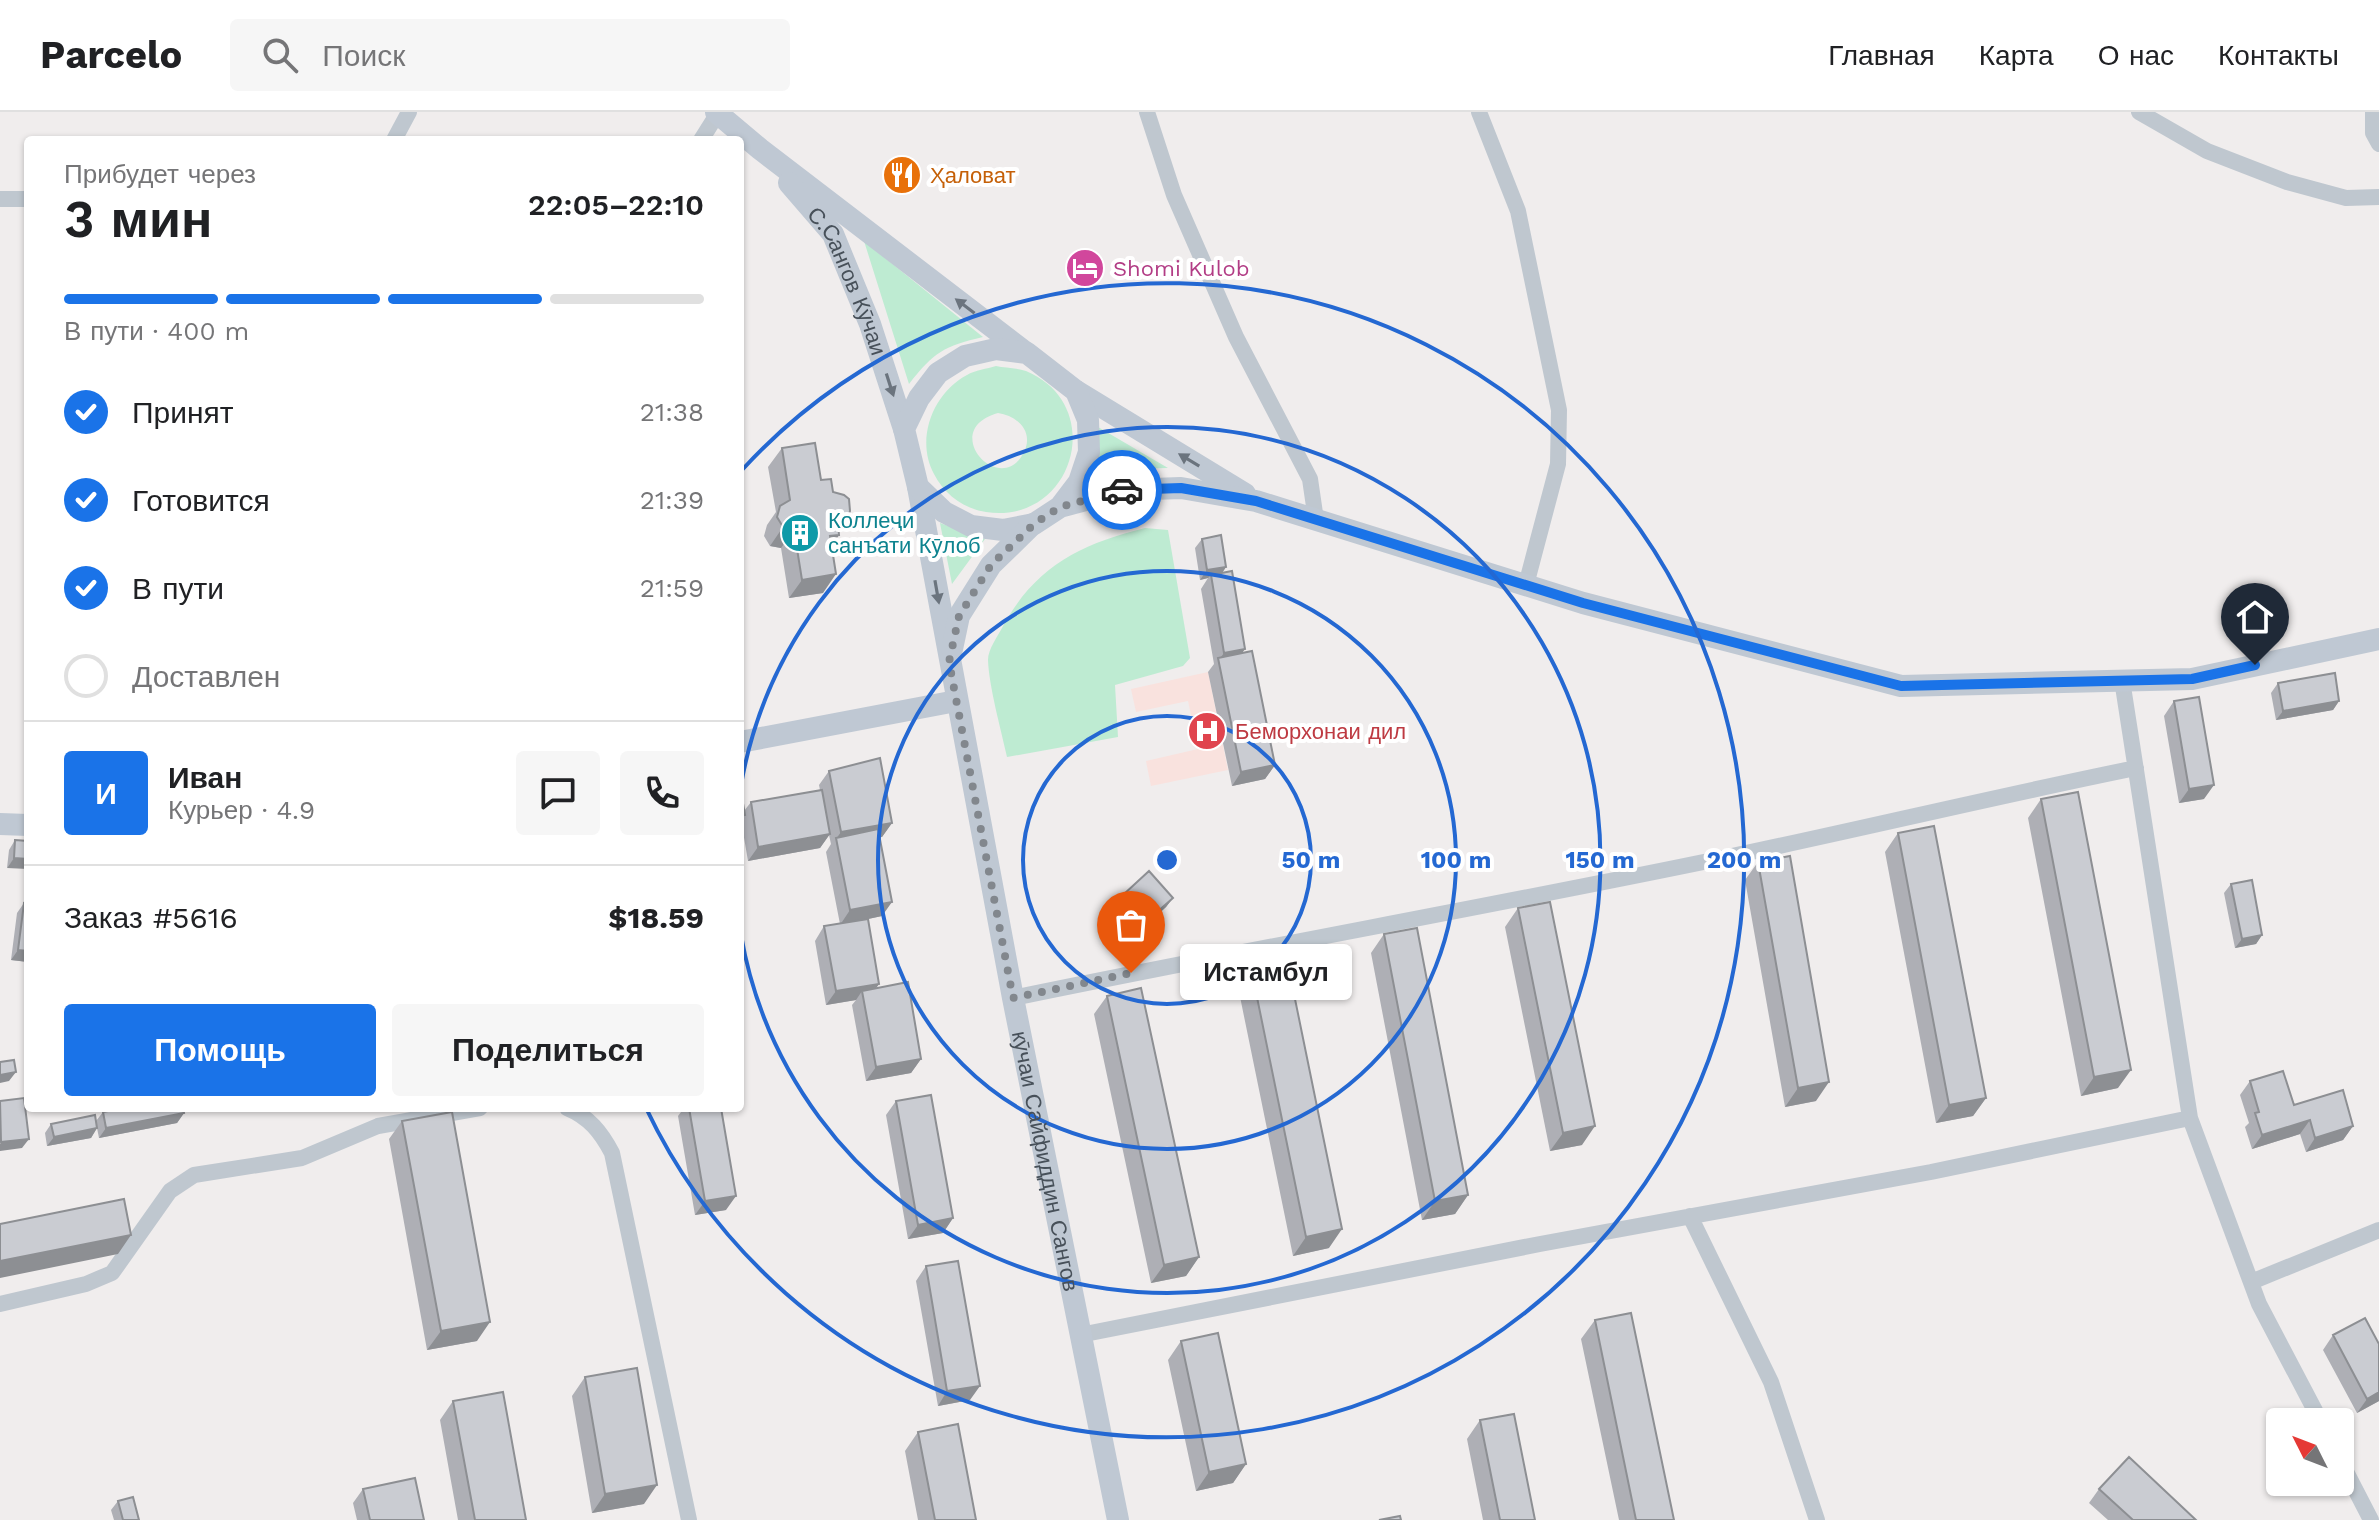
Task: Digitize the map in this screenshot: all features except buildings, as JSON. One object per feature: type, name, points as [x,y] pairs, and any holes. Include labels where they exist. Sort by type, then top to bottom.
[{"type":"street","points":[[396,136],[409,112]]},
{"type":"street","points":[[1147,112],[1174,195],[1236,337],[1310,479],[1316,520]]},
{"type":"street","points":[[1479,112],[1518,211],[1559,410],[1558,464],[1526,585]]},
{"type":"street","points":[[2139,112],[2207,151],[2287,182],[2346,198],[2379,197]]},
{"type":"street","points":[[2373,112],[2373,133],[2379,144]]},
{"type":"street","points":[[703,136],[717,113],[1076,391],[1256,501]]},
{"type":"street","name":"С.Сангов Кӯчаи","points":[[760,149],[833,234],[870,324],[904,429]]},
{"type":"street","points":[[0,199],[24,199]]},
{"type":"street","points":[[949,662],[918,487],[904,429],[919,398],[938,373],[965,356],[996,349],[1027,353]]},
{"type":"street","points":[[1060,507],[1079,482],[1089,452],[1088,420],[1076,391]]},
{"type":"street","points":[[918,487],[944,512],[971,526],[1003,530],[1034,524]]},
{"type":"street","points":[[949,662],[959,616],[991,565],[1034,524],[1060,507],[1123,490],[1181,488],[1256,501],[1583,603],[1901,686],[2192,679],[2379,639]]},
{"type":"street","name":"кӯчаи Сайфиддин Сангов","points":[[949,662],[1118,1520]]},
{"type":"street","points":[[2122,680],[2190,1118],[2259,1304],[2314,1408]]},
{"type":"street","points":[[744,741],[956,701]]},
{"type":"street","points":[[1013,998],[1212,956],[1707,861],[2136,768]]},
{"type":"street","points":[[0,824],[24,825]]},
{"type":"street","points":[[0,1304],[86,1284],[112,1273],[170,1191],[194,1175],[302,1158],[378,1126],[457,1112]]},
{"type":"street","points":[[577,1112],[600,1131],[612,1153],[689,1520]]},
{"type":"street","points":[[1080,1335],[1931,1172],[2190,1118]]},
{"type":"street","points":[[1690,1216],[1771,1382],[1817,1520]]},
{"type":"street","points":[[2251,1282],[2379,1230]]},
{"type":"street","points":[[2354,1487],[2371,1520]]},
{"type":"shaded area","name":"Беморхонаи дил","points":[[1208,672],[1228,770],[1151,786],[1146,761],[1198,749],[1188,701],[1136,712],[1131,689]]},
{"type":"green space","points":[[864,241],[983,337],[941,352],[909,384]]},
{"type":"green space","points":[[996,366],[1026,371],[1051,387],[1067,409],[1073,434],[1070,459],[1059,482],[1041,500],[1016,511],[986,512],[956,499],[943,488],[934,474],[926,446],[931,418],[945,393],[970,373]],"holes":[[[998,413],[1022,426],[1027,445],[1014,465],[1002,468],[990,465],[980,456],[973,445],[973,433],[981,421]]]},
{"type":"green space","points":[[1098,427],[1168,468],[1127,469],[1090,478]]},
{"type":"green space","points":[[940,523],[985,539],[952,584]]},
{"type":"green space","points":[[1145,528],[1168,530],[1190,658],[1183,666],[1115,685],[1118,737],[1007,757],[988,660],[991,647],[1003,626],[1030,588],[1062,560],[1100,542]]},
{"type":"way so far","points":[[1122,490],[1060,507],[1034,524],[991,565],[959,616],[949,662],[1013,998],[1131,973]]},
{"type":"place","name":"Ҳаловат","points":[[902,175]]},
{"type":"place","name":"Shomi Kulob","points":[[1085,268]]},
{"type":"place","name":"Коллеҷи санъати Кӯлоб","points":[[800,533]]},
{"type":"place","name":"Беморхонаи дил","points":[[1207,731]]},
{"type":"place","name":"Истамбул","points":[[1131,973]]},
{"type":"route","points":[[1122,490],[1181,488],[1256,501],[1583,603],[1901,686],[2192,679],[2255,665]]}]
